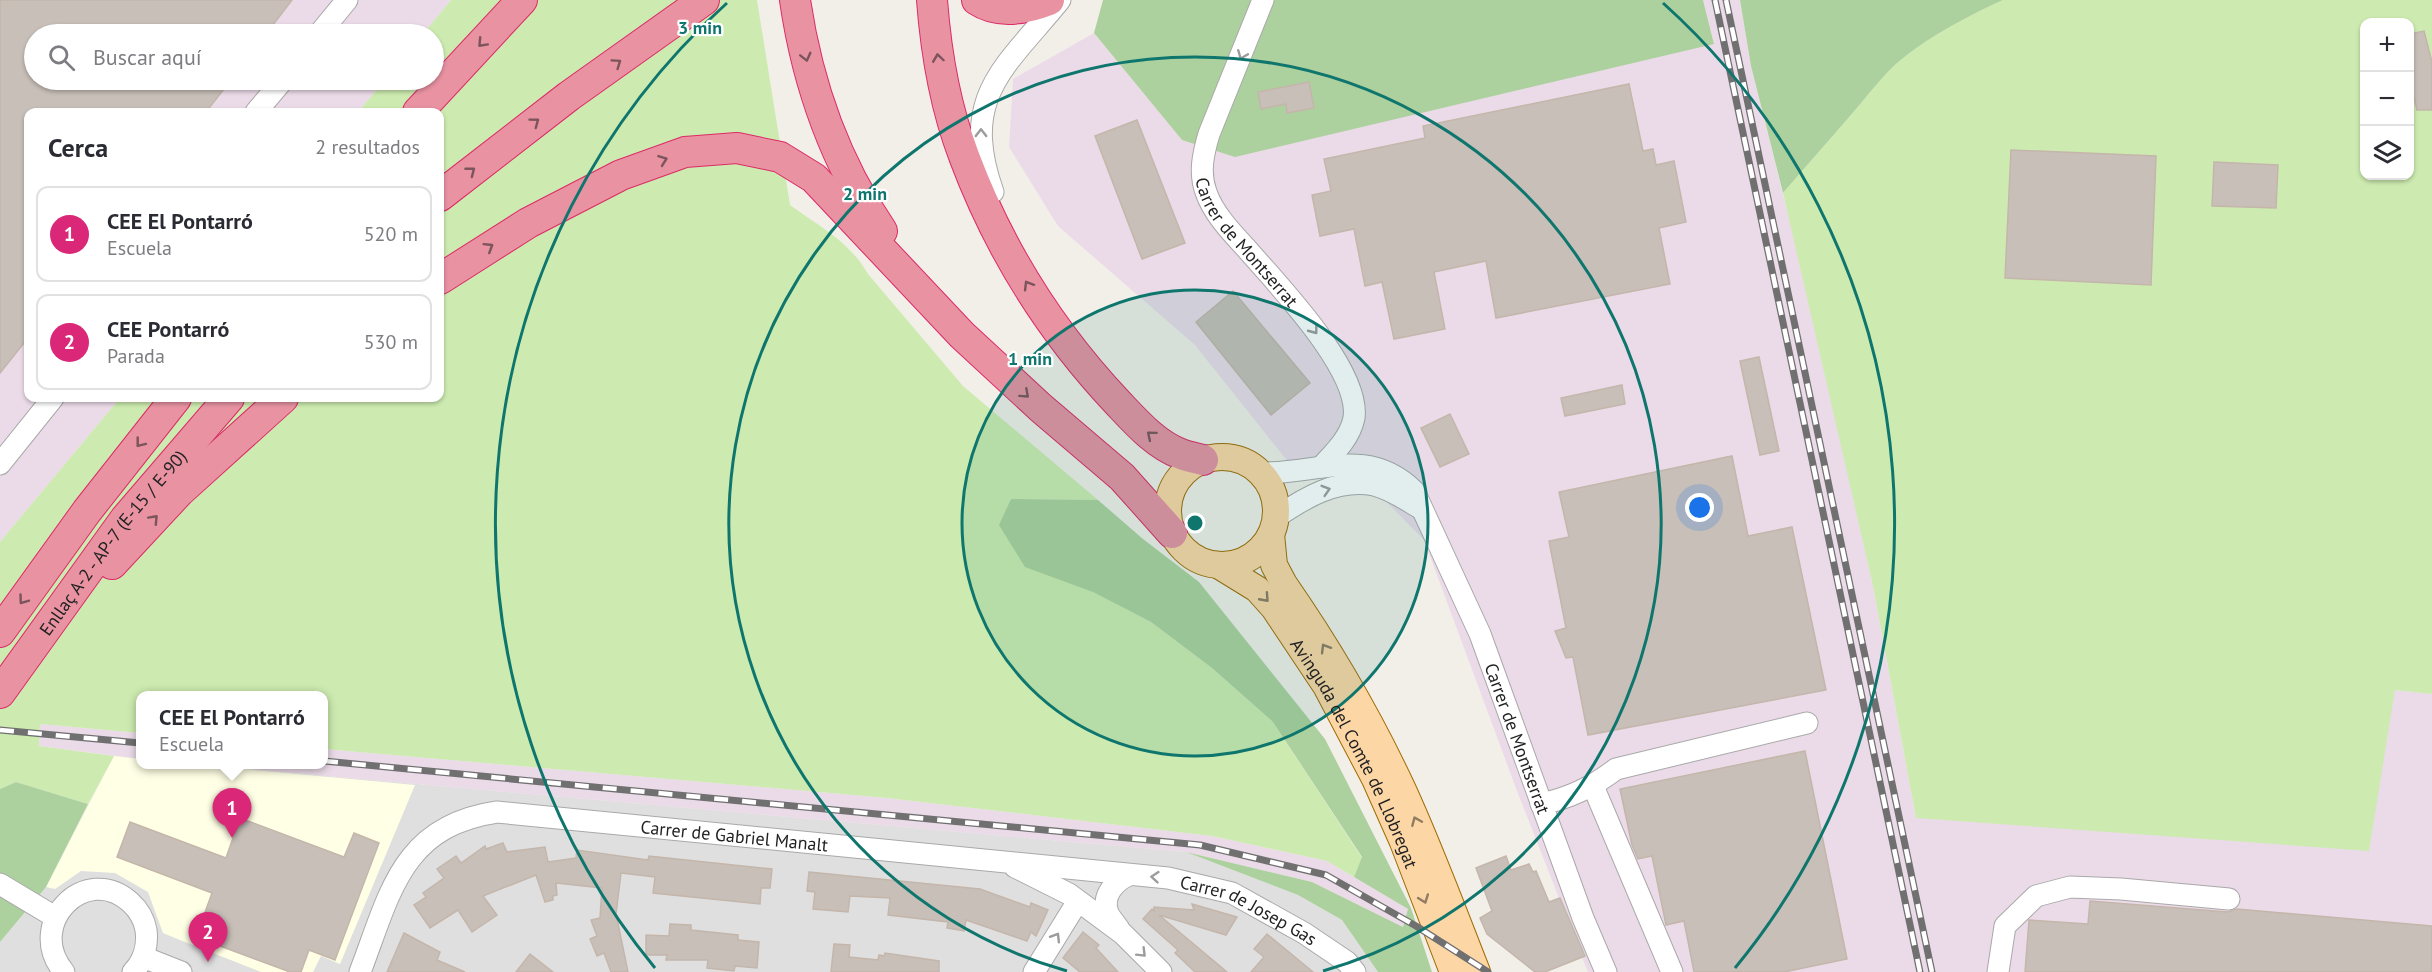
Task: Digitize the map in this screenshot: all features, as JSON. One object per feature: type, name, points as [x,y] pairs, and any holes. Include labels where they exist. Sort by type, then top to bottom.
[{"type":"highway","points":[[444,84],[522,0]]},
{"type":"highway","points":[[444,193],[569,96],[704,0]]},
{"type":"highway","points":[[795,0],[806,58],[818,98],[842,160],[880,228],[952,325]]},
{"type":"highway","points":[[932,0],[940,75],[955,129],[986,210],[1007,250],[1072,351],[1114,399],[1156,439],[1182,455],[1203,460]]},
{"type":"highway","points":[[977,0],[995,7],[1009,9],[1024,8],[1049,0]]},
{"type":"highway","points":[[422,108],[438,90]]},
{"type":"highway","points":[[444,276],[528,223],[621,175],[685,152],[737,148],[780,157],[814,178],[952,325],[1041,408],[1122,477],[1172,532]]},
{"type":"highway","name":"Enllaç A-2 - AP-7 (E-15 / E-90)","points":[[0,632],[87,511],[173,402]]},
{"type":"highway","name":"Enllaç A-2 - AP-7 (E-15 / E-90)","points":[[0,693],[125,519],[226,402]]},
{"type":"highway","points":[[28,654],[179,492],[279,402]]},
{"type":"main road","points":[[1230,457],[1242,461],[1261,473],[1275,499],[1273,526],[1264,544],[1244,561],[1218,565],[1190,555],[1177,541],[1168,518],[1168,504],[1172,490],[1180,477],[1190,467],[1203,460],[1230,457]]},
{"type":"main road","name":"Avinguda del Comte de Llobregat","points":[[1273,526],[1274,565],[1355,697],[1403,791],[1477,972]]},
{"type":"main road","name":"Avinguda del Comte de Llobregat","points":[[1218,565],[1257,589],[1274,608],[1326,686],[1375,779],[1403,842],[1453,972]]},
{"type":"street","points":[[327,24],[347,0]]},
{"type":"street","points":[[1007,250],[1006,229],[985,168],[981,142],[982,114],[985,100],[1000,71],[1060,0]]},
{"type":"street","name":"Carrer de Montserrat","points":[[1263,0],[1209,134],[1204,150],[1202,177],[1207,195],[1224,222],[1311,325],[1341,367],[1353,401],[1354,419],[1344,441],[1321,467]]},
{"type":"street","points":[[259,108],[275,90]]},
{"type":"street","points":[[0,464],[50,402]]},
{"type":"street","name":"Carrer de Montserrat","points":[[1261,473],[1281,474],[1342,464],[1377,467],[1401,478],[1414,491],[1480,634],[1583,918],[1606,972]]},
{"type":"street","points":[[1273,526],[1299,501],[1322,490],[1346,485],[1374,485],[1389,490],[1420,508]]},
{"type":"street","points":[[1541,804],[1567,798],[1593,786],[1616,769],[1807,723]]},
{"type":"street","points":[[1593,786],[1672,972]]},
{"type":"street","name":"Carrer de Gabriel Manalt","points":[[360,972],[395,883],[412,855],[440,831],[455,822],[476,815],[497,812],[1004,862],[1078,901],[1123,934],[1161,972]]},
{"type":"street","name":"Carrer de Josep Gas","points":[[1004,862],[1168,878],[1232,893],[1304,933],[1347,962],[1355,972]]},
{"type":"street","points":[[1123,934],[1108,912],[1106,898],[1121,878],[1129,875]]},
{"type":"street","points":[[0,884],[55,917]]},
{"type":"street","points":[[1998,972],[2005,926],[2036,896],[2070,887],[2121,889],[2229,899]]},
{"type":"street","points":[[64,972],[55,959],[51,946],[50,932],[55,917],[63,905],[77,895],[93,890],[109,891],[125,897],[137,908],[145,923],[147,939],[138,965],[182,972]]},
{"type":"street","points":[[1034,972],[1078,901]]},
{"type":"shaded area","points":[[0,0],[451,0],[431,24],[24,24],[24,90],[377,90],[361,108],[24,108],[24,402],[117,402],[0,542]]},
{"type":"shaded area","points":[[1703,0],[1740,0],[1751,66],[1805,283],[1873,586],[1916,818],[2395,690],[2432,694],[2432,972],[1588,972],[1517,791],[1424,540],[1362,477],[1289,463],[1195,345],[1058,226],[1009,147],[1013,79],[1094,33],[1182,140],[1714,43]]},
{"type":"shaded area","points":[[40,724],[136,733],[136,758],[39,746]]},
{"type":"shaded area","points":[[328,749],[887,798],[1212,836],[1327,861],[1408,909],[1403,927],[1312,882],[1186,852],[247,769],[328,769]]},
{"type":"shaded area","points":[[114,756],[136,759],[136,769],[247,769],[1186,852],[1298,895],[1342,920],[1378,972],[0,972],[0,942],[46,887]]},
{"type":"shaded area","points":[[114,756],[136,759],[136,769],[245,769],[415,785],[340,964],[321,956],[313,972],[261,972],[163,933],[148,892],[115,873],[81,871],[55,889],[46,887]]},
{"type":"green space","points":[[451,0],[757,0],[790,205],[833,235],[852,252],[963,386],[1098,500],[1010,499],[1093,592],[1151,622],[1212,668],[1273,722],[1362,858],[1354,877],[1327,861],[1212,836],[887,798],[328,749],[328,691],[136,691],[136,733],[40,724],[39,746],[114,756],[88,804],[16,782],[0,789],[0,542],[117,402],[444,402],[444,108],[361,108],[377,90],[444,90],[444,24],[431,24]]},
{"type":"green space","points":[[1103,0],[1703,0],[1714,44],[1235,157],[1182,140],[1094,33]]},
{"type":"green space","points":[[1740,0],[2003,0],[1948,28],[1920,45],[1896,64],[1783,193],[1751,66]]},
{"type":"green space","points":[[2003,0],[2432,0],[2432,694],[2395,690],[2369,851],[1916,818],[1873,586],[1783,193],[1896,64],[1962,20]]},
{"type":"green space","points":[[1011,499],[1098,500],[1143,539],[1199,582],[1325,739],[1411,908],[1432,972],[1378,972],[1342,920],[1298,895],[1186,852],[1312,882],[1403,927],[1408,909],[1354,877],[1362,857],[1273,722],[1212,668],[1151,622],[1093,592],[1025,567],[999,525]]},
{"type":"green space","points":[[16,782],[88,804],[46,887],[0,942],[0,789]]},
{"type":"building","points":[[0,0],[292,0],[274,24],[24,24],[24,90],[223,90],[209,108],[24,108],[24,343],[0,373]]},
{"type":"building","points":[[2424,31],[2432,62],[2432,110],[2417,110],[2414,98],[2414,33]]},
{"type":"building","points":[[1309,82],[1314,108],[1287,113],[1286,104],[1261,109],[1258,92]]},
{"type":"building","points":[[1629,84],[1643,151],[1653,149],[1656,165],[1674,161],[1686,222],[1659,228],[1670,284],[1496,318],[1486,261],[1434,272],[1445,329],[1394,339],[1382,282],[1365,286],[1354,229],[1320,236],[1312,195],[1331,191],[1324,159],[1425,138],[1423,126]]},
{"type":"building","points":[[1137,120],[1185,243],[1142,259],[1095,136]]},
{"type":"building","points":[[2011,150],[2156,156],[2151,285],[2005,278]]},
{"type":"building","points":[[2214,162],[2278,165],[2276,208],[2212,206]]},
{"type":"building","points":[[1233,291],[1310,383],[1271,415],[1196,322]]},
{"type":"building","points":[[1759,357],[1779,451],[1760,455],[1740,361]]},
{"type":"building","points":[[1622,385],[1625,404],[1565,416],[1561,398]]},
{"type":"building","points":[[1450,414],[1469,454],[1440,467],[1421,428]]},
{"type":"building","points":[[1732,456],[1748,536],[1792,527],[1826,690],[1588,735],[1573,657],[1566,658],[1555,631],[1566,628],[1549,541],[1569,537],[1559,492]]},
{"type":"building","points":[[1805,751],[1847,959],[1784,972],[1694,972],[1684,921],[1666,925],[1652,856],[1638,859],[1632,845],[1620,789]]},
{"type":"building","points":[[240,818],[344,857],[354,833],[379,843],[335,960],[309,950],[301,972],[290,972],[196,937],[212,893],[117,857],[130,822],[226,858]]},
{"type":"building","points":[[503,843],[507,852],[545,847],[548,862],[576,858],[577,850],[648,860],[649,856],[772,869],[770,888],[761,888],[760,904],[653,893],[655,877],[621,873],[616,914],[628,972],[611,972],[604,953],[597,956],[590,939],[597,936],[591,920],[600,918],[602,888],[556,883],[557,895],[553,896],[553,900],[545,902],[536,875],[483,896],[497,915],[472,932],[458,910],[430,928],[414,905],[426,897],[423,893],[444,878],[437,869],[456,856],[461,863],[485,846],[486,849]]},
{"type":"building","points":[[1506,856],[1511,870],[1529,864],[1533,872],[1536,871],[1549,902],[1560,898],[1585,956],[1545,972],[1535,972],[1487,934],[1480,918],[1492,911],[1476,868]]},
{"type":"building","points":[[809,872],[980,889],[1030,907],[1031,903],[1048,910],[1036,936],[1031,932],[1027,941],[966,920],[964,931],[947,928],[948,922],[888,915],[890,898],[850,896],[848,912],[813,909],[815,892],[807,891]]},
{"type":"building","points":[[2090,901],[2228,912],[2237,909],[2432,926],[2432,972],[2025,972],[2029,920],[2088,924]]},
{"type":"building","points":[[1192,904],[1237,917],[1226,935],[1159,915],[1227,972],[1195,972],[1175,953],[1178,950],[1143,919],[1152,909],[1154,911],[1154,907],[1194,910]]},
{"type":"building","points":[[670,924],[691,925],[691,930],[738,935],[738,940],[759,942],[757,968],[735,966],[734,971],[707,968],[708,960],[666,960],[667,955],[646,955],[646,935],[669,936]]},
{"type":"building","points":[[1083,932],[1099,945],[1096,948],[1118,972],[1080,972],[1063,958]]},
{"type":"building","points":[[404,933],[440,952],[437,960],[465,972],[387,972]]},
{"type":"building","points":[[1267,934],[1313,972],[1251,972],[1264,957],[1254,949]]},
{"type":"building","points":[[834,944],[850,945],[849,957],[878,960],[879,955],[884,956],[885,953],[939,961],[939,972],[831,972]]},
{"type":"building","points":[[530,954],[553,972],[516,972]]},
{"type":"railway","points":[[1715,0],[1920,972]]},
{"type":"railway","points":[[1726,0],[1932,972]]},
{"type":"railway","points":[[0,730],[136,743]]},
{"type":"railway","points":[[328,761],[1200,845],[1326,875],[1416,926],[1488,972]]},
{"type":"place","name":"CEE El Pontarró","points":[[232,838]]},
{"type":"place","name":"CEE Pontarró","points":[[208,962]]}]
